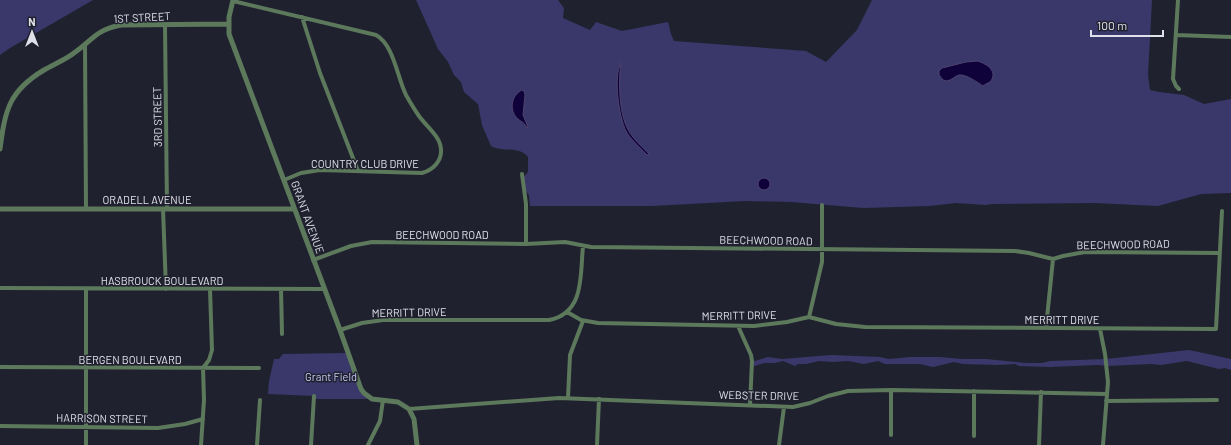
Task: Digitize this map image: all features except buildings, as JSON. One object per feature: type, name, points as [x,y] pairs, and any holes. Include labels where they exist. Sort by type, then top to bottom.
[{"type":"street","name":"COUNTRY CLUB DRIVE","points":[[233,0],[376,35],[382,39],[388,46],[402,87],[412,106],[440,143],[440,158],[434,167],[427,171],[310,171],[284,180]]},
{"type":"street","name":"GRANT AVENUE","points":[[233,0],[229,34],[361,389],[372,399],[398,402],[409,409]]},
{"type":"street","points":[[1178,0],[1173,79],[1179,89]]},
{"type":"street","points":[[302,17],[320,73],[358,171]]},
{"type":"street","name":"1ST STREET","points":[[0,149],[5,116],[18,90],[32,78],[74,53],[98,33],[121,25],[229,24]]},
{"type":"street","name":"3RD STREET","points":[[164,25],[166,289]]},
{"type":"street","points":[[1176,35],[1231,38]]},
{"type":"street","points":[[85,45],[86,209]]},
{"type":"street","points":[[522,174],[526,204],[526,244]]},
{"type":"street","points":[[809,317],[820,273],[822,249],[822,205]]},
{"type":"street","name":"ORADELL AVENUE","points":[[0,209],[294,209]]},
{"type":"street","points":[[1220,253],[1222,210]]},
{"type":"street","name":"BEECHWOOD ROAD","points":[[312,260],[351,246],[372,242],[526,244],[565,242],[591,247],[1015,251],[1029,253],[1053,260],[1085,252],[1220,253]]},
{"type":"street","points":[[567,312],[573,306],[579,294],[583,246]]},
{"type":"street","name":"MERRITT DRIVE","points":[[340,330],[362,323],[383,320],[549,320],[567,312],[583,321],[598,323],[738,326],[771,324],[809,317],[836,324],[865,327],[1216,329],[1220,253]]},
{"type":"street","points":[[1046,328],[1053,260]]},
{"type":"street","name":"HASBROUCK BOULEVARD","points":[[0,288],[324,289]]},
{"type":"street","points":[[86,289],[86,445]]},
{"type":"street","points":[[201,445],[204,400],[203,368],[209,360],[212,350],[210,289]]},
{"type":"street","points":[[282,289],[282,334]]},
{"type":"street","points":[[568,398],[570,355],[583,321]]},
{"type":"street","points":[[738,326],[751,355],[752,361],[750,405]]},
{"type":"street","points":[[1100,329],[1107,369],[1107,394],[1103,445]]},
{"type":"street","name":"BERGEN BOULEVARD","points":[[0,367],[259,368]]},
{"type":"street","points":[[891,390],[891,435]]},
{"type":"street","name":"WEBSTER DRIVE","points":[[409,409],[538,398],[599,399],[784,407],[802,406],[848,391],[891,390],[1107,394]]},
{"type":"street","points":[[974,391],[974,436]]},
{"type":"street","points":[[1039,445],[1041,392]]},
{"type":"street","points":[[311,445],[314,396]]},
{"type":"street","points":[[597,445],[599,399]]},
{"type":"street","points":[[257,445],[260,400]]},
{"type":"street","points":[[368,445],[380,421],[382,400]]},
{"type":"street","points":[[1106,402],[1217,400]]},
{"type":"street","points":[[779,445],[784,407]]},
{"type":"street","points":[[409,409],[414,419],[417,445]]},
{"type":"street","name":"HARRISON STREET","points":[[0,426],[164,427],[185,424],[203,419]]},
{"type":"green space","points":[[0,0],[93,0],[0,55]]},
{"type":"green space","points":[[416,0],[558,0],[564,8],[563,18],[590,30],[596,22],[622,31],[668,22],[674,41],[806,51],[826,62],[857,30],[872,0],[1152,0],[1148,75],[1150,90],[1184,95],[1204,104],[1231,99],[1231,193],[1201,194],[1158,206],[1095,203],[986,205],[956,203],[929,206],[863,208],[791,202],[745,201],[652,206],[530,206],[529,195],[524,189],[523,178],[528,172],[528,157],[520,151],[500,149],[491,146],[482,125],[478,104],[464,92],[461,82],[454,75],[448,62],[438,49]]},
{"type":"green space","points":[[1189,350],[1231,359],[1231,370],[1225,368],[1219,369],[1187,361],[1161,365],[1049,367],[1019,366],[1015,364],[963,364],[954,362],[933,367],[920,364],[885,364],[878,361],[864,364],[848,361],[819,361],[798,364],[795,366],[783,361],[764,363],[752,367],[751,359],[755,361],[768,357],[782,359],[831,355],[880,357],[889,359],[940,357],[1042,363],[1050,361],[1106,359]]},
{"type":"green space","name":"Grant Field","points":[[348,353],[359,384],[372,399],[314,399],[314,396],[268,394],[269,381],[274,359],[279,359],[283,354]]},
{"type":"shaded area","points":[[977,61],[987,65],[992,70],[993,74],[991,81],[983,86],[962,75],[956,76],[947,81],[943,80],[939,75],[939,71],[942,68]]},
{"type":"shaded area","points":[[621,63],[620,99],[626,126],[634,139],[649,154],[647,155],[630,137],[623,125],[617,87],[617,77]]},
{"type":"shaded area","points":[[522,90],[524,91],[525,95],[523,115],[528,127],[527,128],[525,124],[516,117],[512,106],[514,98]]},
{"type":"shaded area","points":[[764,178],[768,180],[770,184],[768,188],[764,190],[760,188],[758,184],[760,180]]}]
